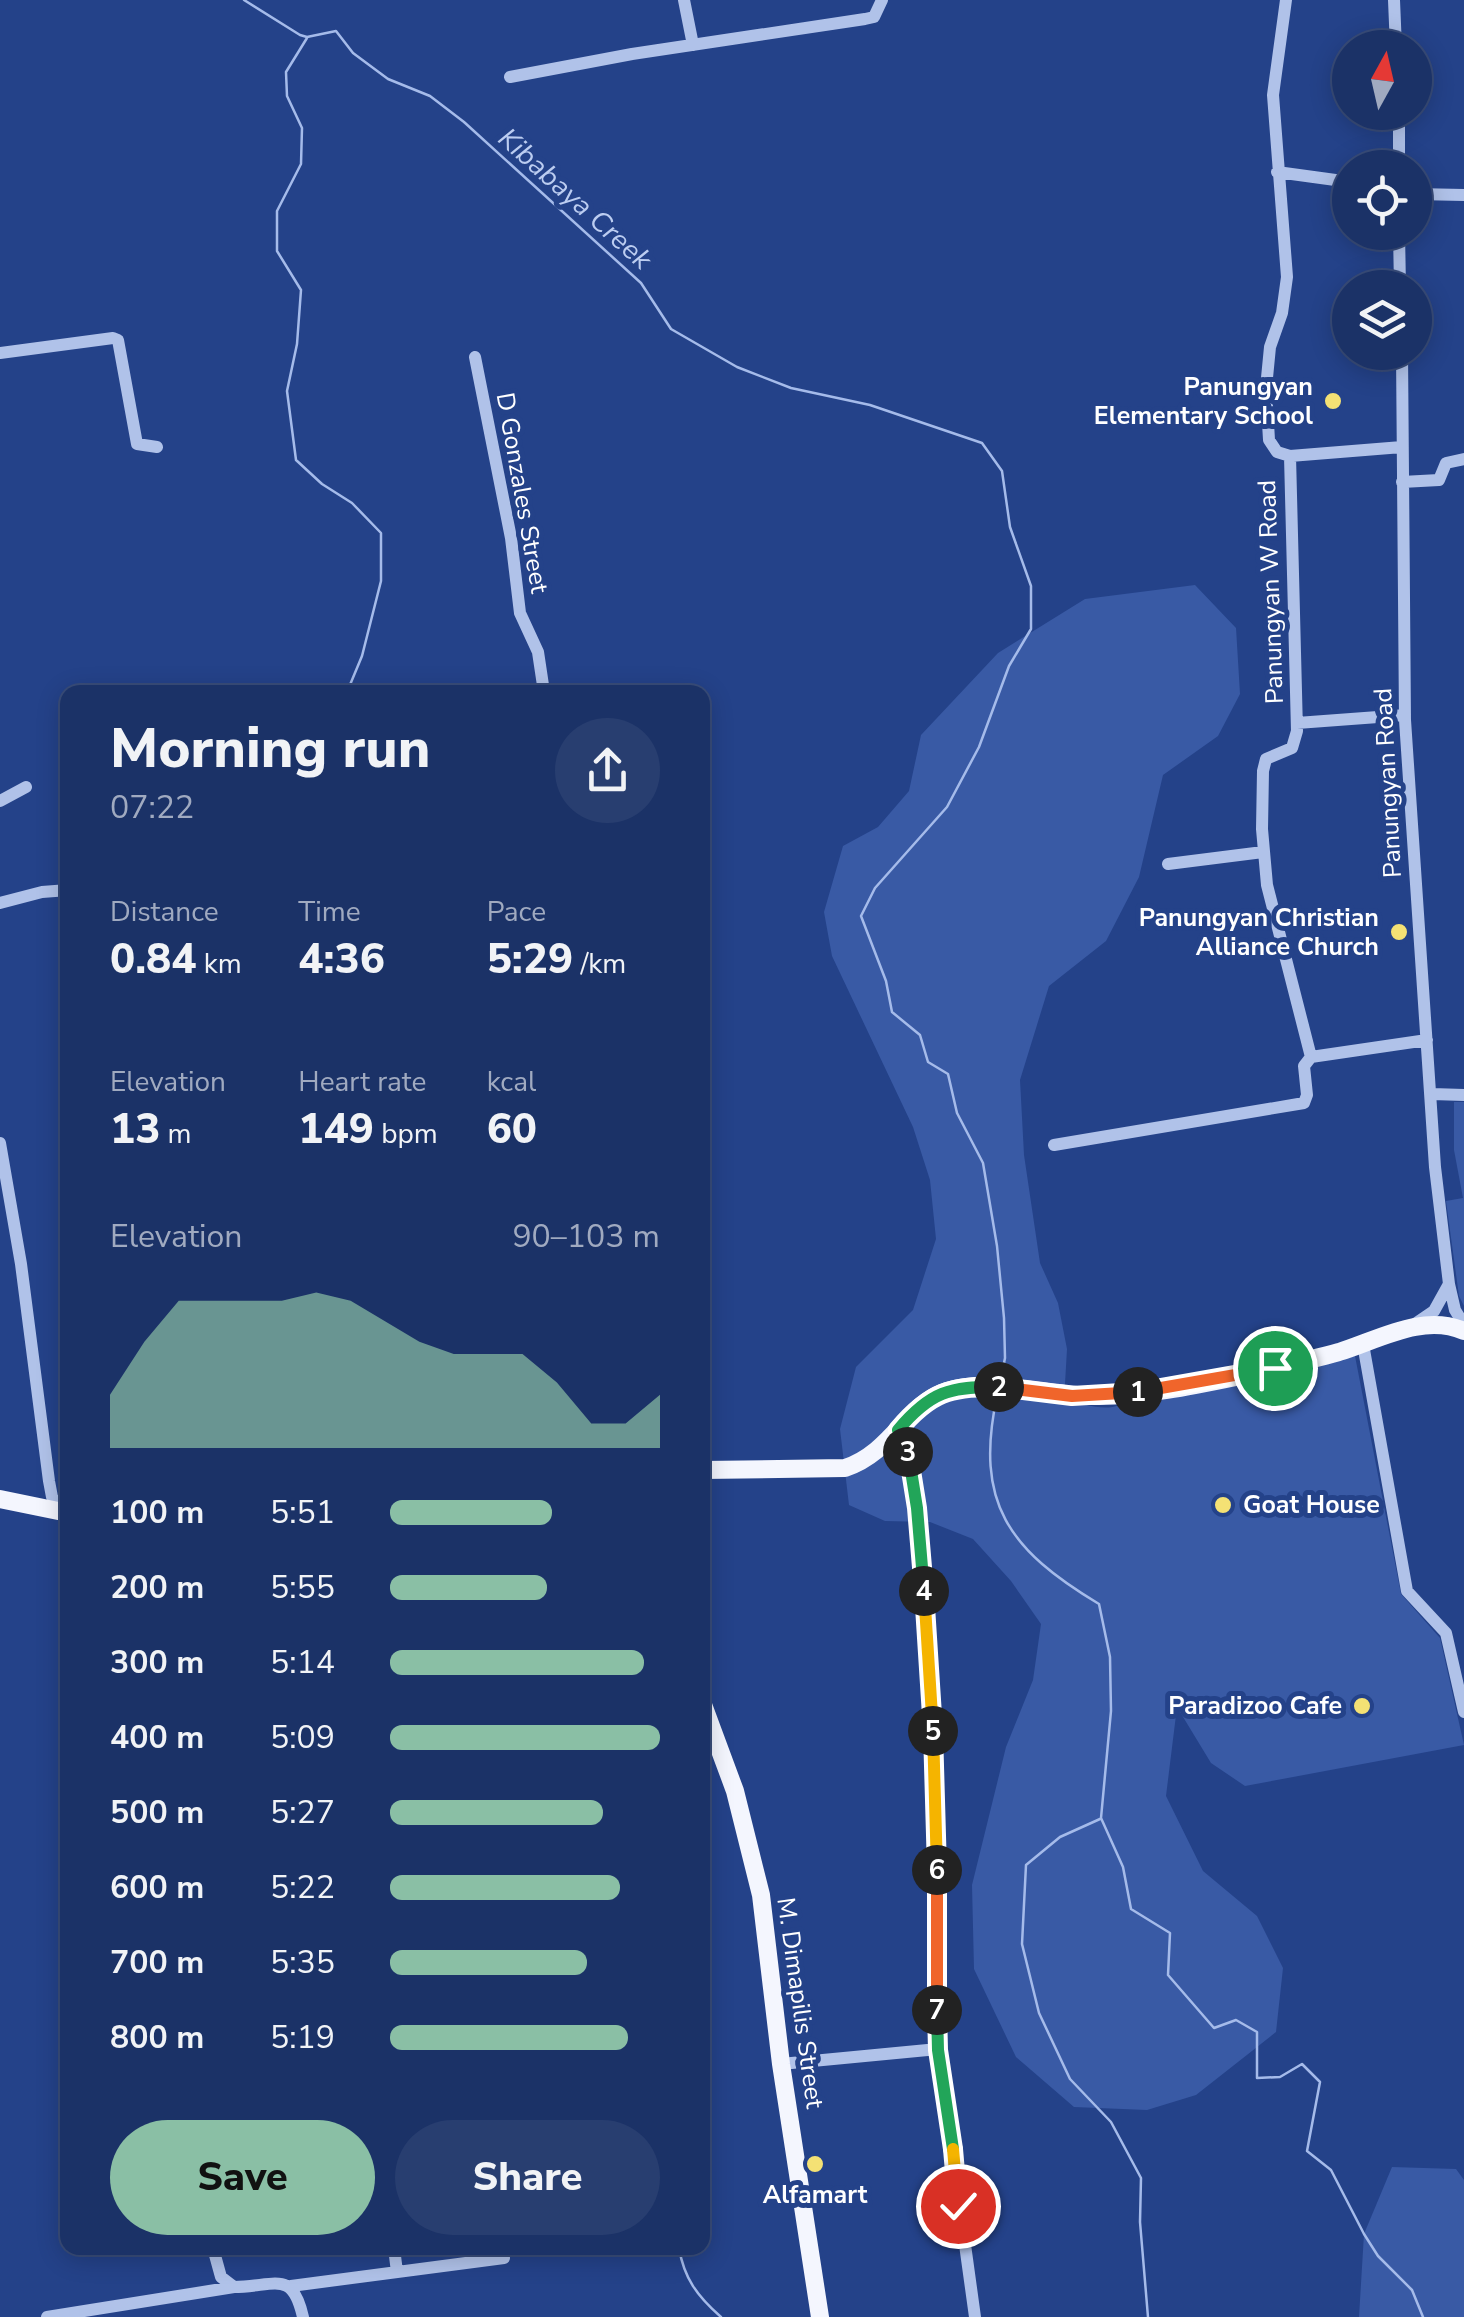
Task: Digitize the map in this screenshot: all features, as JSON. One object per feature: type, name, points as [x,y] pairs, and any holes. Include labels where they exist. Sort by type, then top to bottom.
[{"type":"main road","points":[[710,1470],[845,1468],[872,1456],[912,1414],[942,1392],[979,1386],[1110,1396],[1275,1368],[1410,1328],[1437,1324],[1464,1328]]},
{"type":"main road","points":[[0,1499],[60,1513]]},
{"type":"main road","name":"M. Dimapilis Street","points":[[710,1725],[749,1839],[761,1895],[781,2064],[820,2317]]},
{"type":"street","points":[[684,0],[693,46]]},
{"type":"street","points":[[510,77],[865,19],[878,12],[882,0]]},
{"type":"street","name":"Panungyan W Road","points":[[1286,0],[1273,95],[1287,277],[1282,314],[1266,371],[1272,448],[1290,456],[1297,723],[1292,748],[1266,759],[1264,764],[1263,852],[1280,943],[1311,1056]]},
{"type":"street","points":[[1394,0],[1395,30]]},
{"type":"street","points":[[1277,172],[1332,180]]},
{"type":"street","points":[[1432,194],[1464,195]]},
{"type":"street","points":[[0,353],[118,340],[138,444],[157,447]]},
{"type":"street","name":"D Gonzales Street","points":[[475,357],[511,538],[520,613],[538,652],[543,685]]},
{"type":"street","name":"Panungyan Road","points":[[1402,370],[1405,715],[1435,1167],[1449,1284],[1454,1310],[1464,1328]]},
{"type":"street","points":[[1290,456],[1402,448]]},
{"type":"street","points":[[1402,482],[1440,480],[1446,463],[1464,460]]},
{"type":"street","points":[[1297,723],[1405,715]]},
{"type":"street","points":[[0,802],[26,787]]},
{"type":"street","points":[[1168,864],[1263,852]]},
{"type":"street","points":[[0,903],[60,891]]},
{"type":"street","points":[[1054,1145],[1304,1103],[1304,1066],[1311,1056],[1427,1040]]},
{"type":"street","points":[[1432,1094],[1464,1095]]},
{"type":"street","points":[[0,1143],[21,1264],[49,1480],[52,1496],[60,1507]]},
{"type":"street","points":[[1410,1328],[1434,1312],[1449,1284]]},
{"type":"street","points":[[1363,1344],[1407,1591],[1446,1633],[1464,1712]]},
{"type":"street","points":[[898,1430],[911,1462],[917,1508],[935,1756],[938,2050],[975,2317]]},
{"type":"street","points":[[781,2064],[938,2050]]},
{"type":"street","points":[[216,2255],[221,2277],[234,2286]]},
{"type":"street","points":[[395,2255],[398,2272]]},
{"type":"street","points":[[47,2317],[234,2286],[290,2286],[504,2258]]},
{"type":"street","points":[[290,2286],[298,2294],[303,2317]]},
{"type":"shaded area","points":[[1195,585],[1236,628],[1240,694],[1218,736],[1163,775],[1139,877],[1106,941],[1049,986],[1020,1080],[1024,1155],[1040,1263],[1058,1303],[1067,1349],[1064,1401],[1112,1407],[1127,1400],[1269,1379],[1355,1356],[1401,1594],[1440,1638],[1464,1745],[1245,1786],[1211,1763],[1177,1707],[1166,1796],[1203,1871],[1257,1916],[1283,1968],[1276,2032],[1196,2095],[1147,2110],[1074,2107],[1016,2057],[974,1969],[972,1885],[1006,1747],[1033,1680],[1041,1624],[1011,1581],[973,1539],[930,1522],[885,1521],[849,1505],[840,1429],[856,1367],[913,1310],[936,1239],[930,1180],[913,1127],[832,956],[824,912],[843,846],[878,827],[909,791],[921,735],[998,653],[1085,599]]},
{"type":"shaded area","points":[[1454,1102],[1464,1102],[1464,1306],[1459,1296],[1446,1201],[1463,1198],[1454,1150]]},
{"type":"shaded area","points":[[1392,2167],[1456,2169],[1464,2180],[1464,2317],[1359,2317],[1364,2234]]},
{"type":"waterway","name":"Kibabaya Creek","points":[[244,0],[300,35],[336,31],[353,53],[388,79],[430,96],[464,122],[641,283],[671,329],[737,367],[791,388],[870,405],[982,443],[1002,471],[1010,527],[1031,586],[1031,629],[1009,666],[979,747],[947,807],[875,888],[861,916],[886,981],[892,1012],[920,1035],[928,1062],[948,1074],[957,1113],[983,1163],[1004,1318],[1001,1378]]},
{"type":"waterway","points":[[307,38],[286,72],[287,96],[302,128],[301,164],[277,211],[277,251],[301,290],[297,344],[287,391],[296,460],[322,484],[352,503],[381,533],[381,581],[362,656],[350,685]]},
{"type":"waterway","name":"Kibabaya Creek","points":[[997,1396],[991,1466],[995,1495],[1006,1520],[1042,1564],[1099,1604],[1110,1657],[1111,1711],[1101,1818],[1123,1867],[1131,1909],[1170,1933],[1168,1975],[1214,2028],[1236,2020],[1257,2032],[1257,2078],[1280,2077],[1302,2064],[1320,2082],[1307,2151],[1331,2170],[1364,2234],[1378,2256],[1412,2290],[1423,2317]]},
{"type":"waterway","name":"Kibabaya Creek","points":[[1100,1819],[1060,1837],[1026,1865],[1022,1944],[1039,2013],[1070,2079],[1111,2122],[1141,2178],[1140,2222],[1148,2317]]},
{"type":"waterway","points":[[681,2255],[693,2286],[721,2317]]},
{"type":"place","name":"Panungyan Elementary School","points":[[1333,401]]},
{"type":"place","name":"Panungyan Christian Alliance Church","points":[[1399,932]]},
{"type":"place","name":"Goat House","points":[[1223,1505]]},
{"type":"place","name":"Paradizoo Cafe","points":[[1362,1706]]},
{"type":"place","name":"Alfamart","points":[[815,2164]]},
{"type":"route","points":[[958,2206],[938,2045],[938,1846],[925,1597],[911,1462],[898,1430],[930,1400],[956,1388],[1012,1387],[1045,1394],[1110,1396],[1275,1368]]}]
